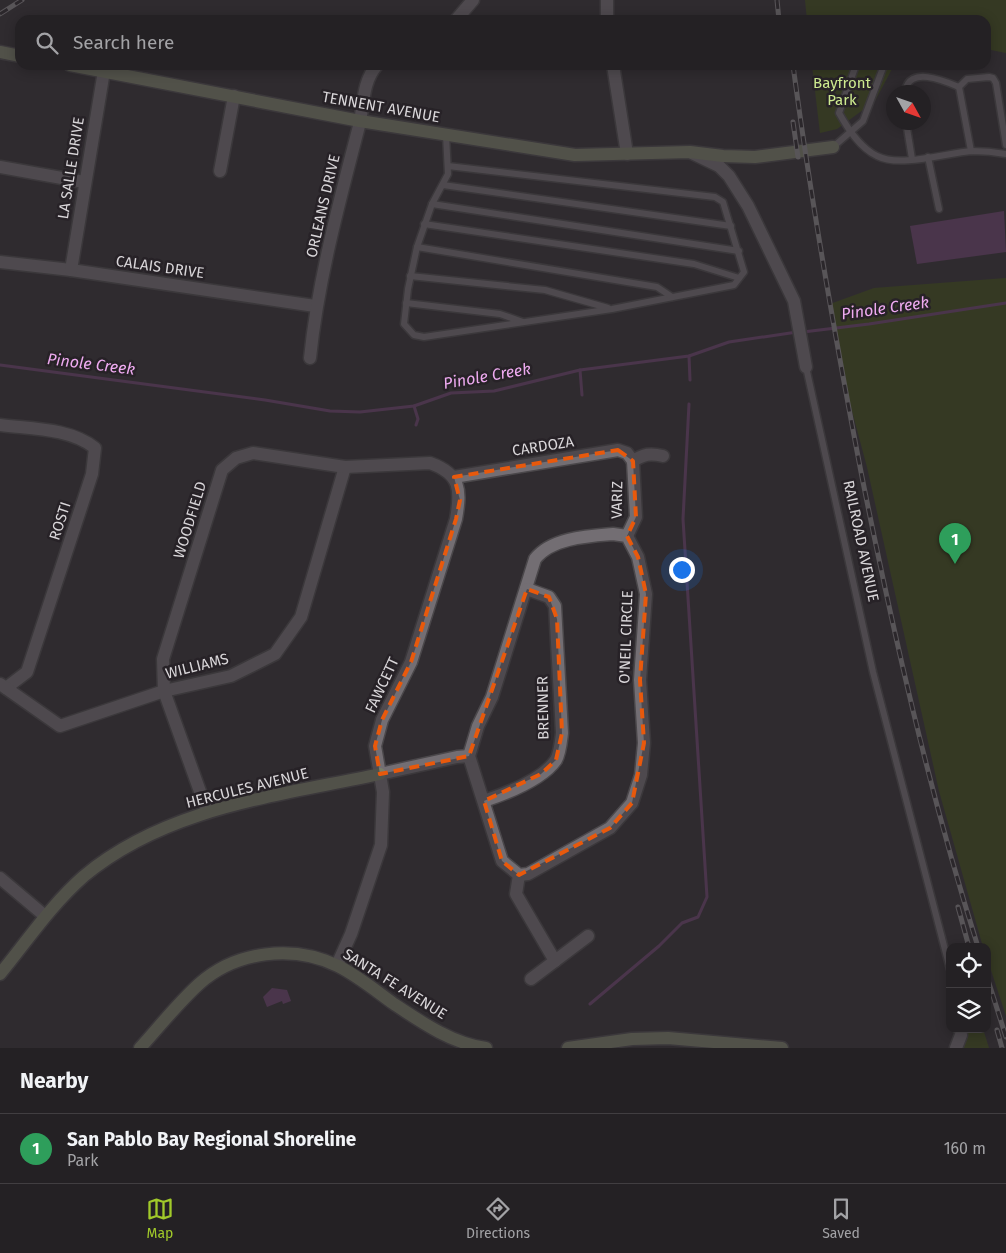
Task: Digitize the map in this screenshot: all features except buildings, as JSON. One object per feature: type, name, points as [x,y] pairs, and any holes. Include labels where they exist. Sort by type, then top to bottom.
[{"type":"street","points":[[460,15],[473,0]]},
{"type":"street","points":[[607,0],[607,15]]},
{"type":"street","points":[[0,52],[15,55]]},
{"type":"street","name":"TENNENT AVENUE","points":[[98,70],[360,121],[575,155],[690,152],[755,157],[833,147]]},
{"type":"street","name":"ORLEANS DRIVE","points":[[310,358],[315,306],[360,121],[366,86],[375,70]]},
{"type":"street","points":[[614,70],[627,154]]},
{"type":"street","name":"LA SALLE DRIVE","points":[[71,270],[84,182],[104,71]]},
{"type":"street","points":[[220,171],[234,96]]},
{"type":"street","name":"RAILROAD AVENUE","points":[[690,152],[719,166],[729,176],[748,206],[794,301],[806,367]]},
{"type":"street","points":[[0,167],[84,182]]},
{"type":"street","name":"CALAIS DRIVE","points":[[0,262],[71,270],[315,306]]},
{"type":"street","name":"ROSTI","points":[[0,425],[67,434],[85,440],[95,448],[92,474],[27,672],[3,686]]},
{"type":"street","name":"CARDOZA","points":[[454,477],[618,450],[627,453],[633,461]]},
{"type":"street","name":"WOODFIELD","points":[[207,811],[164,692],[163,659],[222,470],[236,458],[254,453],[345,467],[430,463],[443,468],[454,477]]},
{"type":"street","points":[[633,461],[643,455],[652,453],[663,456]]},
{"type":"street","name":"VARIZ","points":[[627,536],[636,517],[633,461]]},
{"type":"street","name":"WILLIAMS","points":[[3,686],[60,726],[164,692],[231,676],[275,654],[300,617],[345,467]]},
{"type":"street","name":"FAWCETT","points":[[337,965],[351,934],[381,845],[383,792],[375,746],[382,720],[411,662],[456,519],[460,500],[454,477]]},
{"type":"street","points":[[555,961],[516,894],[518,875],[502,862],[469,756],[478,726],[492,696],[535,559],[542,550],[548,547],[601,535],[627,536]]},
{"type":"street","name":"O'NEIL CIRCLE","points":[[518,875],[528,874],[610,828],[632,803],[641,775],[644,743],[640,680],[646,594],[638,557],[627,536]]},
{"type":"street","name":"BRENNER","points":[[484,802],[508,793],[541,774],[556,760],[560,746],[562,733],[555,606],[549,597],[527,588]]},
{"type":"street","name":"HERCULES AVENUE","points":[[0,974],[45,916],[84,876],[152,832],[207,811],[457,756],[469,756]]},
{"type":"street","points":[[0,878],[45,916]]},
{"type":"street","points":[[531,979],[588,936]]},
{"type":"street","name":"SANTA FE AVENUE","points":[[140,1048],[199,984],[230,964],[264,954],[288,953],[308,956],[337,965],[412,1016],[462,1042],[477,1047]]},
{"type":"street","points":[[956,1048],[960,1038]]},
{"type":"street","points":[[568,1048],[650,1043],[780,1048]]},
{"type":"lane","points":[[854,70],[839,113],[850,131],[878,157],[891,160],[971,152],[1006,154]]},
{"type":"lane","points":[[833,147],[863,121],[882,70]]},
{"type":"lane","points":[[909,85],[915,78],[936,77],[959,87]]},
{"type":"lane","points":[[959,87],[967,79],[993,78],[996,83],[1006,145]]},
{"type":"lane","points":[[959,87],[971,152]]},
{"type":"lane","points":[[907,130],[912,159]]},
{"type":"lane","points":[[446,135],[448,166],[443,184],[424,224],[410,276],[404,324],[414,335],[424,337],[612,309],[734,285],[744,272],[723,202],[715,197],[448,166]]},
{"type":"lane","points":[[928,157],[939,209]]},
{"type":"lane","points":[[443,184],[731,226]]},
{"type":"lane","points":[[432,204],[739,251]]},
{"type":"lane","points":[[424,224],[694,264],[739,278]]},
{"type":"lane","points":[[417,247],[657,287],[672,297]]},
{"type":"lane","points":[[410,276],[545,290],[612,309]]},
{"type":"lane","points":[[406,303],[500,314],[526,322]]},
{"type":"lane","name":"RAILROAD AVENUE","points":[[806,367],[873,672],[946,954]]},
{"type":"highlighted area","points":[[618,450],[633,461],[636,517],[627,536],[638,557],[646,594],[640,680],[644,743],[632,803],[610,828],[519,875],[502,861],[484,801],[541,774],[556,760],[562,733],[557,619],[549,597],[527,589],[469,756],[380,774],[375,746],[382,720],[411,662],[456,519],[460,500],[454,477]]},
{"type":"green space","points":[[805,0],[1006,0],[1006,53],[991,50],[991,15],[806,15]]},
{"type":"green space","name":"Bayfront Park","points":[[813,70],[891,70],[875,101],[837,129],[820,133]]},
{"type":"green space","points":[[1006,278],[1006,1016],[991,970],[991,943],[982,943],[939,791],[867,467],[841,370],[830,304],[874,288]]},
{"type":"green space","points":[[960,1033],[984,1033],[989,1048],[956,1048]]},
{"type":"shaded area","points":[[1004,211],[1006,252],[917,264],[910,226]]},
{"type":"shaded area","points":[[272,988],[287,990],[291,1001],[283,1004],[282,1001],[267,1007],[263,997]]},
{"type":"waterway","name":"Pinole Creek","points":[[803,332],[1006,303]]},
{"type":"waterway","name":"Pinole Creek","points":[[0,365],[265,400],[330,411],[360,412],[414,406],[451,393],[494,391],[580,370],[689,356],[729,342],[797,332]]},
{"type":"waterway","points":[[689,356],[690,380]]},
{"type":"waterway","points":[[580,370],[582,395]]},
{"type":"waterway","points":[[590,1004],[659,946],[682,923],[698,917],[707,897],[683,519],[689,404]]},
{"type":"waterway","points":[[414,406],[418,419],[416,425]]},
{"type":"railway","points":[[0,14],[22,0]]},
{"type":"railway","points":[[777,0],[778,15]]},
{"type":"railway","points":[[794,70],[824,269],[873,532],[913,711],[960,888],[977,943]]},
{"type":"railway","points":[[793,122],[798,157]]},
{"type":"railway","points":[[958,907],[968,943]]},
{"type":"railway","points":[[990,988],[1006,1037]]},
{"type":"railway","points":[[997,1030],[1002,1048]]},
{"type":"place","name":"San Pablo Bay Regional Shoreline","points":[[955,564]]}]
